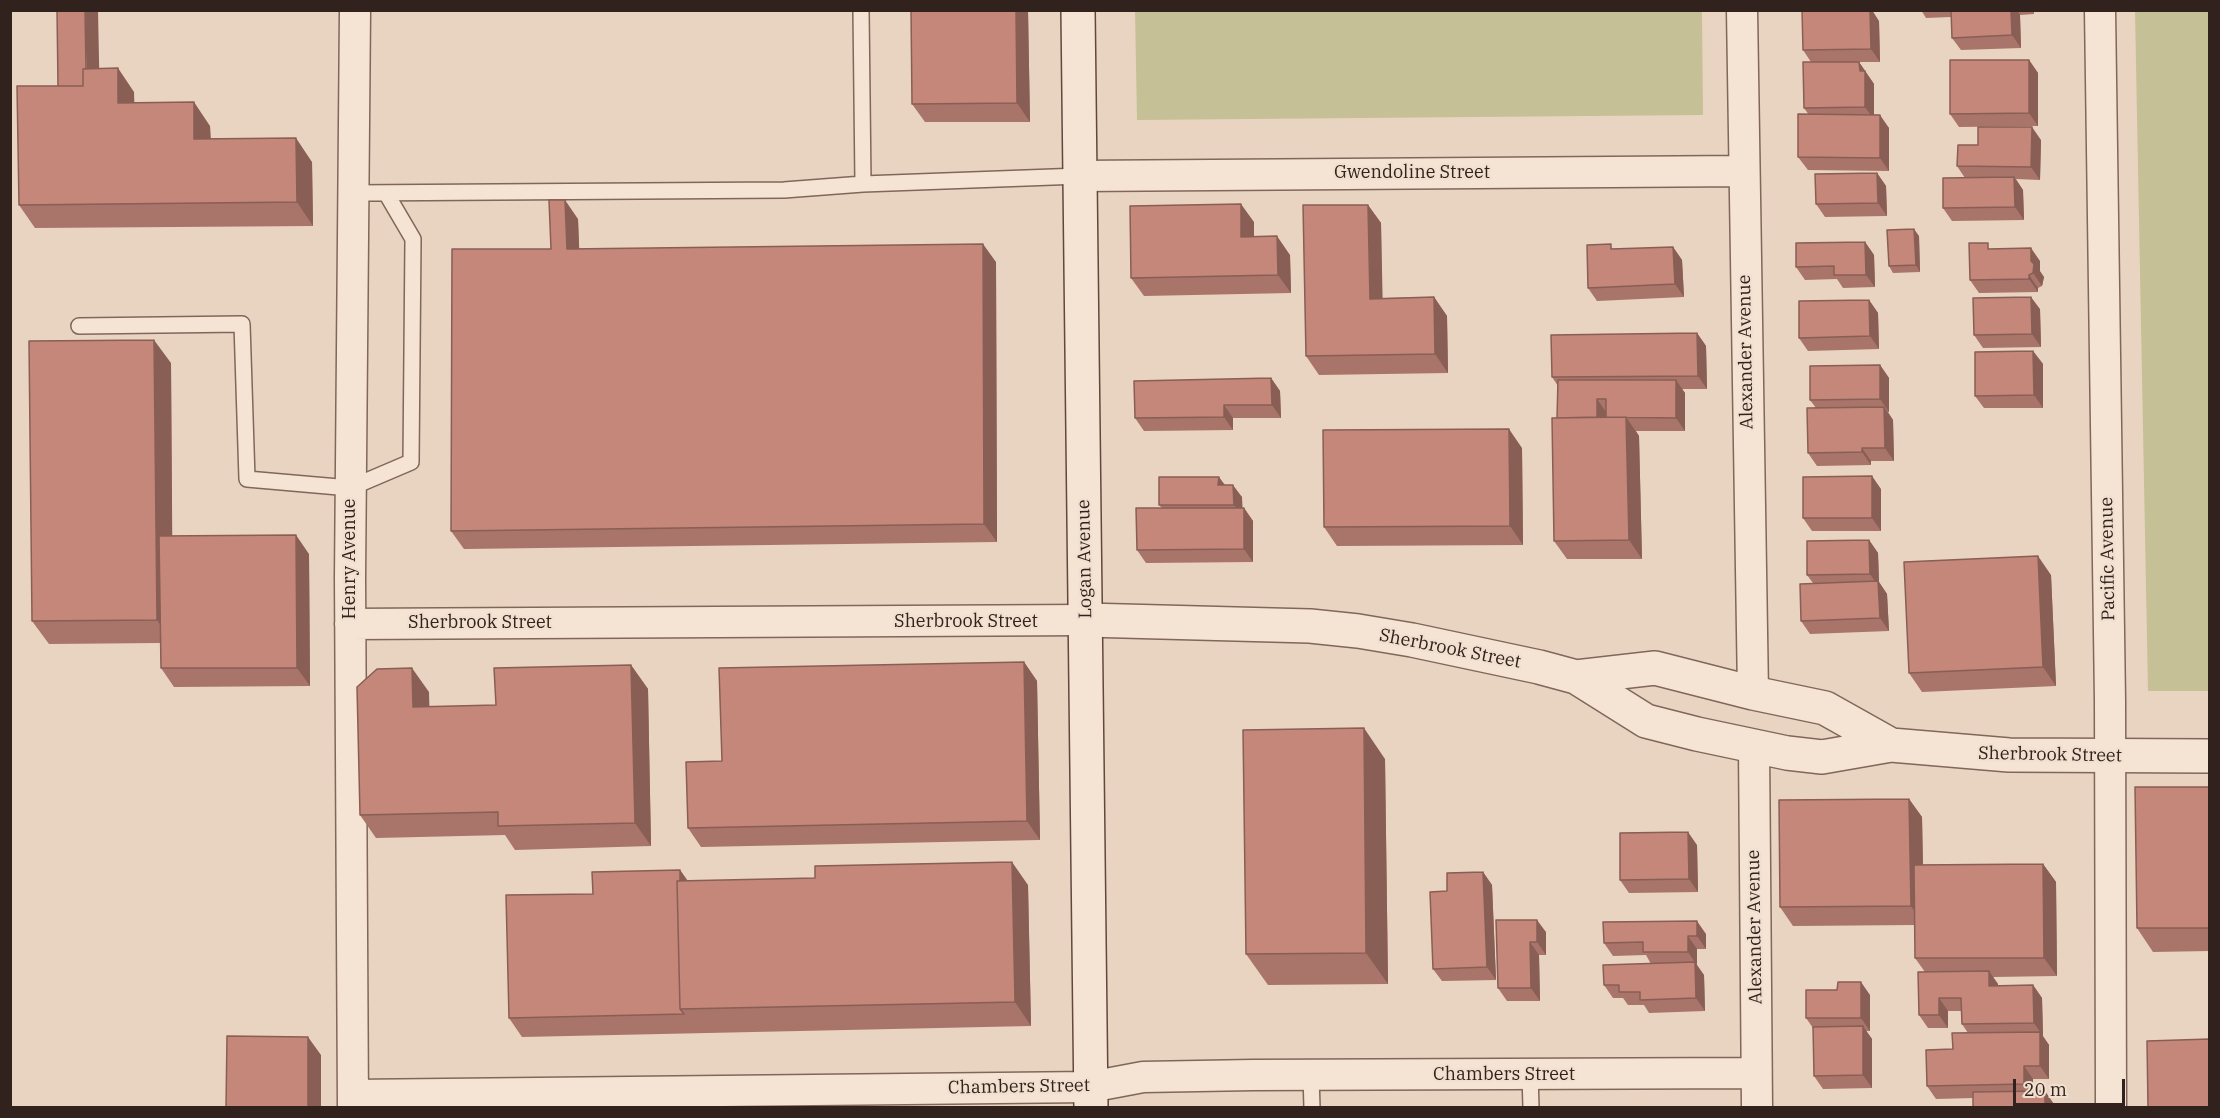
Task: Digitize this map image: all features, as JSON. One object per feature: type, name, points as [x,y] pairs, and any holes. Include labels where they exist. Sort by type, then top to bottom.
[{"type":"street","name":"Henry Avenue","points":[[353,1101],[350,488],[355,10]]},
{"type":"street","name":"Logan Avenue","points":[[1078,10],[1091,1097]]},
{"type":"street","name":"Alexander Avenue","points":[[1742,10],[1753,693]]},
{"type":"street","name":"Pacific Avenue","points":[[2100,10],[2110,756],[2111,1107]]},
{"type":"street","name":"Gwendoline Street","points":[[1080,176],[1743,171]]},
{"type":"street","name":"Sherbrook Street","points":[[350,624],[1086,620],[1310,626],[1358,631],[1484,655],[1576,677],[1646,721],[1754,747],[1822,757],[1891,746],[1988,754],[2210,756]]},
{"type":"street","name":"Sherbrook Street","points":[[1576,677],[1655,668],[1753,693],[1825,708],[1891,746]]},
{"type":"street","name":"Alexander Avenue","points":[[1754,747],[1757,1107]]},
{"type":"street","name":"Chambers Street","points":[[353,1101],[1091,1097],[1143,1077],[1756,1073]]},
{"type":"lane","points":[[861,10],[862,184]]},
{"type":"lane","points":[[353,193],[784,190],[862,184],[1080,176]]},
{"type":"lane","points":[[79,326],[242,324],[247,479],[350,488],[411,462],[413,239],[386,193]]},
{"type":"lane","points":[[1530,1074],[1531,1107]]},
{"type":"lane","points":[[1311,1075],[1312,1107]]},
{"type":"shaded area","points":[[1135,11],[1702,11],[1703,115],[1137,120]]},
{"type":"shaded area","points":[[2135,11],[2209,11],[2209,691],[2148,691]]},
{"type":"building","points":[[57,10],[85,10],[86,69],[83,69],[83,86],[58,86]]},
{"type":"building","points":[[911,10],[1016,10],[1017,103],[912,104]]},
{"type":"building","points":[[1802,10],[1870,10],[1871,49],[1803,50]]},
{"type":"building","points":[[1951,10],[2011,10],[2012,35],[1952,38]]},
{"type":"building","points":[[1950,60],[2029,60],[2029,113],[1950,114]]},
{"type":"building","points":[[1803,62],[1859,62],[1860,71],[1865,71],[1865,107],[1804,108]]},
{"type":"building","points":[[118,68],[118,103],[194,102],[194,139],[296,138],[297,202],[19,205],[17,86],[83,86],[83,69]]},
{"type":"building","points":[[1798,114],[1880,115],[1880,158],[1798,157]]},
{"type":"building","points":[[1978,127],[2032,127],[2031,167],[1957,166],[1958,145],[1978,145]]},
{"type":"building","points":[[1877,173],[1878,203],[1816,204],[1815,174]]},
{"type":"building","points":[[2014,177],[2015,207],[1943,208],[1943,178]]},
{"type":"building","points":[[549,200],[565,200],[567,249],[983,244],[984,524],[451,531],[452,249],[551,249]]},
{"type":"building","points":[[1241,204],[1241,237],[1277,236],[1278,275],[1131,278],[1130,206]]},
{"type":"building","points":[[1303,205],[1368,205],[1370,299],[1434,297],[1435,354],[1306,356]]},
{"type":"building","points":[[1914,229],[1916,265],[1889,266],[1887,230]]},
{"type":"building","points":[[1865,242],[1866,275],[1834,275],[1834,266],[1796,267],[1796,243]]},
{"type":"building","points":[[1969,243],[1988,243],[1988,249],[2031,248],[2033,273],[2029,275],[2029,279],[1970,280]]},
{"type":"building","points":[[1611,244],[1611,249],[1673,247],[1675,284],[1588,288],[1587,245]]},
{"type":"building","points":[[2031,297],[2032,334],[1974,335],[1973,298]]},
{"type":"building","points":[[1869,300],[1870,336],[1799,338],[1799,301]]},
{"type":"building","points":[[1697,333],[1698,376],[1552,377],[1551,335]]},
{"type":"building","points":[[154,340],[157,620],[32,621],[29,341]]},
{"type":"building","points":[[2033,351],[2034,395],[1975,396],[1975,352]]},
{"type":"building","points":[[1880,365],[1880,399],[1810,400],[1810,366]]},
{"type":"building","points":[[1271,378],[1272,405],[1224,405],[1224,417],[1135,418],[1134,381]]},
{"type":"building","points":[[1558,380],[1676,380],[1676,418],[1606,417],[1606,399],[1597,399],[1597,417],[1557,418]]},
{"type":"building","points":[[1884,407],[1885,448],[1862,448],[1862,452],[1808,453],[1807,408]]},
{"type":"building","points":[[1626,417],[1629,540],[1554,541],[1552,418]]},
{"type":"building","points":[[1509,429],[1510,526],[1324,527],[1323,430]]},
{"type":"building","points":[[1872,476],[1872,518],[1803,518],[1803,477]]},
{"type":"building","points":[[1159,477],[1219,477],[1218,485],[1233,485],[1234,505],[1159,505]]},
{"type":"building","points":[[1136,508],[1244,508],[1244,549],[1137,550]]},
{"type":"building","points":[[296,535],[297,668],[161,668],[159,536]]},
{"type":"building","points":[[1869,540],[1870,574],[1807,575],[1807,541]]},
{"type":"building","points":[[2038,556],[2043,667],[1909,673],[1904,562]]},
{"type":"building","points":[[1878,581],[1880,618],[1801,621],[1800,584]]},
{"type":"building","points":[[1024,662],[1027,821],[688,828],[686,762],[722,761],[719,668]]},
{"type":"building","points":[[631,665],[635,823],[498,826],[498,812],[360,815],[357,687],[377,669],[412,668],[413,707],[496,705],[494,668]]},
{"type":"building","points":[[1364,728],[1366,953],[1246,954],[1243,730]]},
{"type":"building","points":[[2135,787],[2210,787],[2210,928],[2137,928]]},
{"type":"building","points":[[1909,799],[1911,906],[1780,907],[1779,800]]},
{"type":"building","points":[[1688,832],[1689,879],[1620,880],[1620,833]]},
{"type":"building","points":[[1012,862],[1015,1002],[680,1009],[677,881],[815,878],[815,866]]},
{"type":"building","points":[[2043,864],[2044,958],[1915,958],[1914,865]]},
{"type":"building","points":[[680,870],[680,881],[677,881],[680,1009],[684,1014],[509,1018],[506,895],[593,894],[592,872]]},
{"type":"building","points":[[1483,872],[1487,967],[1433,969],[1430,892],[1447,891],[1447,873]]},
{"type":"building","points":[[1496,920],[1537,920],[1537,942],[1530,942],[1531,988],[1498,988]]},
{"type":"building","points":[[1697,921],[1697,936],[1688,936],[1688,952],[1643,952],[1643,942],[1604,943],[1603,922]]},
{"type":"building","points":[[1695,962],[1696,998],[1640,1000],[1640,992],[1619,992],[1619,985],[1604,985],[1603,965]]},
{"type":"building","points":[[1989,971],[1989,986],[2033,985],[2034,1023],[1962,1024],[1961,998],[1939,998],[1939,1015],[1919,1015],[1918,972]]},
{"type":"building","points":[[1838,982],[1861,982],[1861,1018],[1806,1018],[1806,990],[1837,990]]},
{"type":"building","points":[[1863,1026],[1863,1075],[1814,1076],[1813,1027]]},
{"type":"building","points":[[2040,1032],[2040,1066],[2024,1066],[2024,1084],[1927,1086],[1926,1050],[1953,1049],[1952,1033]]},
{"type":"building","points":[[227,1036],[308,1037],[308,1107],[226,1107]]},
{"type":"building","points":[[2210,1039],[2210,1107],[2148,1107],[2147,1041]]},
{"type":"building","points":[[2045,1091],[2045,1107],[1973,1107],[1973,1092]]}]
